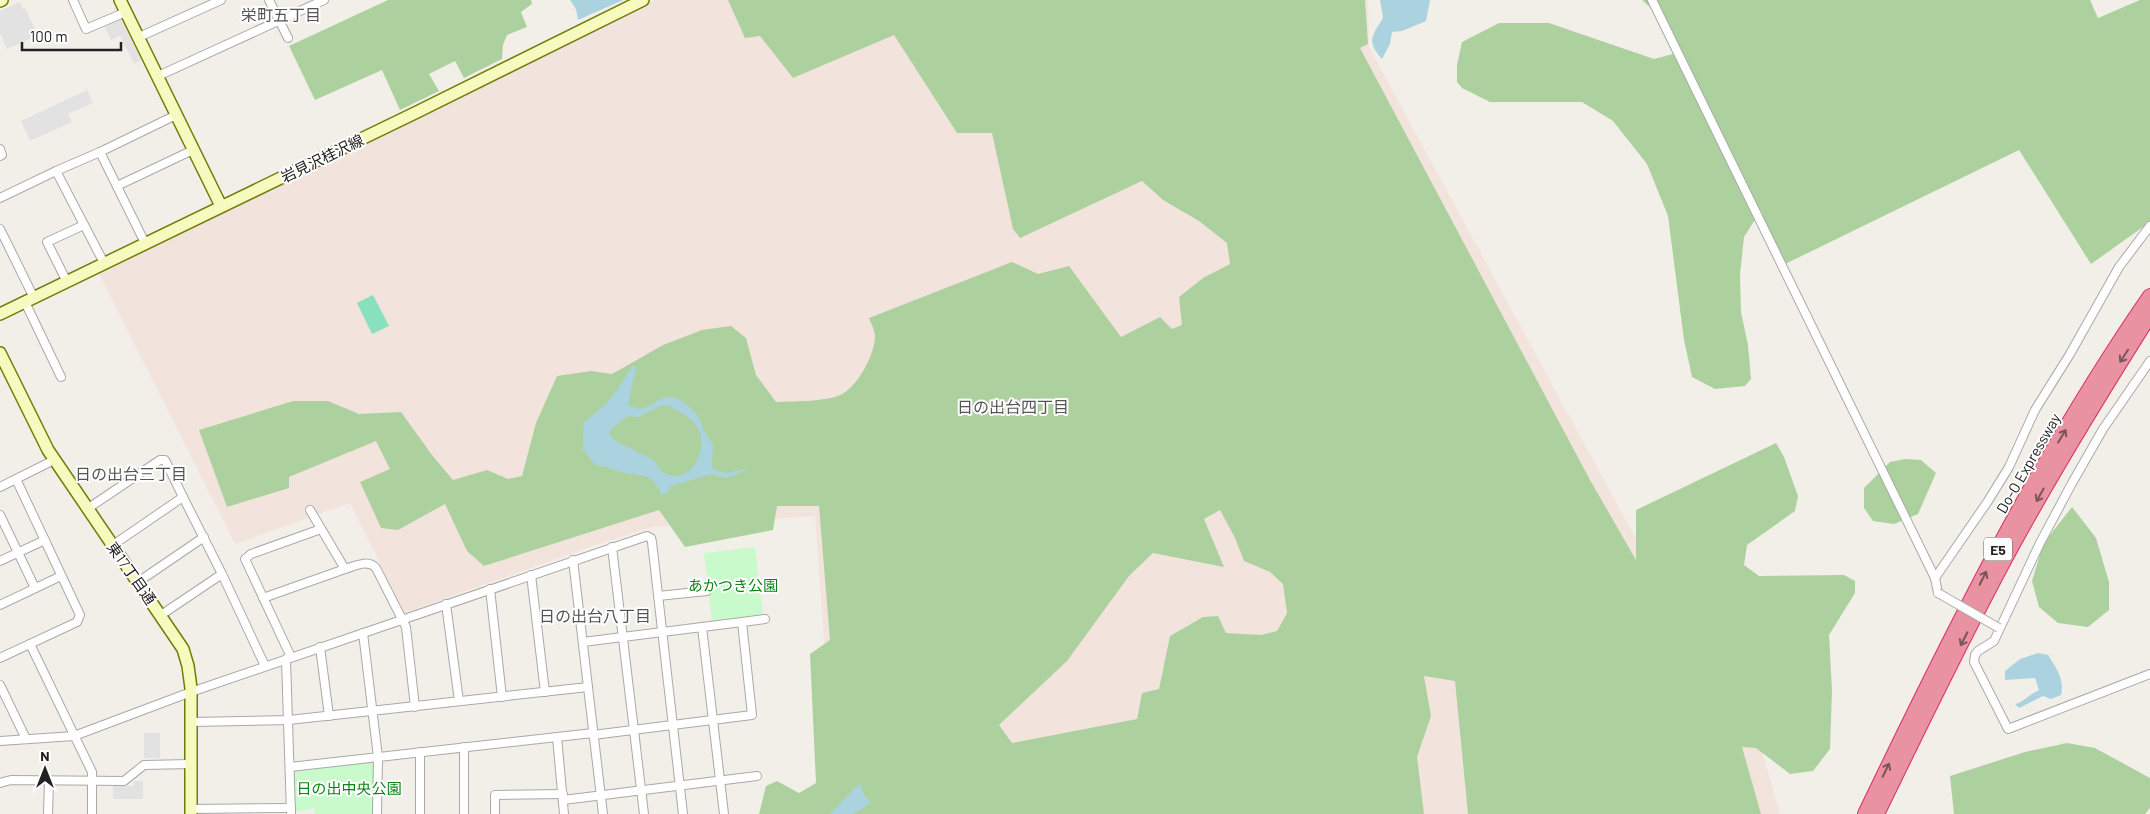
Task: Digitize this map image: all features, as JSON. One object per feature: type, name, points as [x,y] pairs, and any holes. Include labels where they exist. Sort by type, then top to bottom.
[{"type":"highway","name":"Do-O Expressway","points":[[1865,814],[2001,542],[2082,402],[2150,296]]},
{"type":"highway","name":"Do-O Expressway","points":[[1877,814],[2011,548],[2091,407],[2150,315]]},
{"type":"street","points":[[73,0],[86,30],[126,12]]},
{"type":"street","points":[[120,0],[221,206]]},
{"type":"street","points":[[139,37],[221,0]]},
{"type":"street","points":[[269,0],[288,38]]},
{"type":"street","points":[[158,76],[324,0]]},
{"type":"street","name":"岩見沢桂沢線","points":[[0,314],[643,0]]},
{"type":"street","points":[[1652,0],[1935,578],[1938,593],[1999,628]]},
{"type":"street","points":[[0,198],[176,115]]},
{"type":"street","points":[[0,149],[2,155],[0,156]]},
{"type":"street","points":[[117,186],[193,150]]},
{"type":"street","points":[[100,152],[145,243]]},
{"type":"street","points":[[56,171],[104,263]]},
{"type":"street","points":[[67,282],[46,242],[84,225]]},
{"type":"street","points":[[1935,578],[2009,467],[2035,410],[2070,354],[2118,266],[2150,226]]},
{"type":"street","points":[[0,229],[61,377]]},
{"type":"street","name":"東17丁目通","points":[[0,353],[36,429],[54,460],[183,649],[188,666],[191,692],[191,811]]},
{"type":"street","points":[[2150,361],[2103,429],[2076,477],[2040,543],[1994,641],[1978,651],[1974,662],[2008,728],[2150,674]]},
{"type":"street","points":[[0,487],[54,460]]},
{"type":"street","points":[[88,509],[160,460],[165,460],[265,666]]},
{"type":"street","points":[[0,658],[79,621],[80,615],[16,479]]},
{"type":"street","points":[[113,545],[183,497]]},
{"type":"street","points":[[310,510],[345,569]]},
{"type":"street","points":[[0,515],[35,588]]},
{"type":"street","points":[[191,811],[291,811],[288,658],[245,563],[247,556],[321,529]]},
{"type":"street","points":[[0,741],[74,736],[191,692],[643,536],[651,538],[683,814]]},
{"type":"street","points":[[138,582],[204,537]]},
{"type":"street","points":[[0,561],[45,540]]},
{"type":"street","points":[[612,546],[644,814]]},
{"type":"street","points":[[573,560],[603,814]]},
{"type":"street","points":[[262,598],[364,563],[373,564],[406,627],[415,707]]},
{"type":"street","points":[[161,615],[222,574]]},
{"type":"street","points":[[531,574],[545,692]]},
{"type":"street","points":[[0,594],[2,604],[61,576]]},
{"type":"street","points":[[490,589],[502,697]]},
{"type":"street","points":[[658,596],[707,590]]},
{"type":"street","points":[[446,604],[459,702]]},
{"type":"street","points":[[583,642],[764,619]]},
{"type":"street","points":[[290,767],[634,730],[752,715],[742,622]]},
{"type":"street","points":[[702,627],[724,814]]},
{"type":"street","points":[[363,632],[378,757],[378,814]]},
{"type":"street","points":[[30,644],[92,772],[92,814]]},
{"type":"street","points":[[320,647],[329,716]]},
{"type":"street","points":[[0,685],[26,739]]},
{"type":"street","points":[[191,722],[289,720],[588,686]]},
{"type":"street","points":[[557,737],[564,814]]},
{"type":"street","points":[[464,747],[464,814]]},
{"type":"street","points":[[420,752],[420,814]]},
{"type":"street","points":[[0,783],[11,780],[124,781],[144,765],[191,764]]},
{"type":"street","points":[[495,814],[495,795],[600,796],[757,776]]},
{"type":"street","points":[[48,814],[49,781]]},
{"type":"shaded area","points":[[655,0],[1368,0],[1369,47],[1683,626],[1729,637],[1780,814],[826,814],[827,679],[815,516],[652,527],[405,613],[350,503],[235,544],[99,273]]},
{"type":"shaded area","points":[[20,2],[23,9],[25,8],[38,35],[7,49],[0,33],[0,11]]},
{"type":"shaded area","points":[[121,19],[141,60],[134,64],[120,36],[111,40],[105,27]]},
{"type":"shaded area","points":[[87,90],[93,103],[68,114],[72,122],[30,141],[21,121]]},
{"type":"shaded area","points":[[144,733],[160,733],[160,758],[144,758]]},
{"type":"shaded area","points":[[134,781],[143,781],[143,799],[113,799],[113,786],[133,786]]},
{"type":"green space","points":[[388,0],[531,0],[532,4],[521,12],[527,27],[507,35],[503,45],[502,59],[464,78],[455,61],[429,74],[439,91],[400,110],[382,70],[315,100],[289,46]]},
{"type":"green space","points":[[728,0],[1365,0],[1368,44],[1360,48],[1590,480],[1636,560],[1636,510],[1776,443],[1784,457],[1798,496],[1795,511],[1747,545],[1744,565],[1759,576],[1844,575],[1855,581],[1855,593],[1829,635],[1832,691],[1830,749],[1813,771],[1790,774],[1756,748],[1742,747],[1761,814],[1468,814],[1455,681],[1424,676],[1431,716],[1417,757],[1424,814],[759,814],[766,786],[777,781],[799,793],[816,783],[810,654],[830,640],[819,506],[777,506],[773,530],[685,547],[659,510],[484,566],[467,551],[445,504],[398,530],[381,528],[360,482],[390,469],[376,441],[289,477],[289,488],[227,507],[199,430],[293,401],[328,401],[359,414],[401,412],[453,480],[487,470],[508,479],[522,476],[536,423],[557,376],[591,371],[612,374],[663,345],[702,330],[731,326],[746,338],[756,375],[776,402],[823,399],[838,396],[845,392],[863,371],[872,353],[875,336],[869,318],[1012,262],[1038,274],[1069,266],[1121,337],[1160,317],[1172,329],[1182,325],[1179,297],[1203,278],[1230,264],[1227,243],[1199,221],[1163,200],[1142,181],[1020,238],[1013,229],[992,133],[957,133],[894,35],[793,78],[760,36],[745,38]],"holes":[[[1220,510],[1235,538],[1244,561],[1270,572],[1283,584],[1287,613],[1277,631],[1261,635],[1226,633],[1218,616],[1203,617],[1170,636],[1159,689],[1142,693],[1137,719],[1012,743],[999,725],[1067,661],[1129,576],[1153,553],[1224,567],[1204,519]]]},
{"type":"green space","points":[[1642,0],[2090,0],[2098,18],[2140,0],[2150,0],[2150,222],[2091,264],[2019,150],[1779,267],[1761,210],[1744,237],[1740,274],[1741,312],[1748,345],[1751,379],[1745,386],[1715,389],[1692,377],[1684,340],[1668,216],[1647,164],[1613,121],[1582,102],[1490,102],[1462,88],[1457,82],[1457,65],[1462,42],[1499,23],[1549,23],[1654,59],[1673,54],[1674,50],[1667,23]]},
{"type":"green space","points":[[373,295],[389,326],[372,334],[357,303]]},
{"type":"green space","points":[[1905,459],[1921,460],[1936,473],[1918,514],[1894,524],[1873,521],[1864,508],[1864,488],[1890,462]]},
{"type":"green space","points":[[2072,507],[2096,538],[2109,582],[2109,610],[2088,627],[2058,623],[2039,607],[2032,581],[2043,544]]},
{"type":"green space","name":"あかつき公園","points":[[755,547],[763,616],[712,622],[704,553]]},
{"type":"green space","points":[[2067,743],[2095,748],[2150,778],[2150,808],[2145,814],[1954,814],[1950,776],[2025,752]]},
{"type":"green space","name":"日の出中央公園","points":[[376,759],[376,814],[315,814],[315,808],[294,812],[292,769]]},
{"type":"water","points":[[570,0],[623,0],[578,20],[576,9]]},
{"type":"water","points":[[1380,0],[1430,0],[1426,21],[1402,31],[1392,32],[1390,44],[1382,59],[1372,43],[1372,38],[1383,18]]},
{"type":"water","points":[[632,366],[636,367],[628,404],[640,409],[665,398],[678,399],[689,406],[697,415],[707,437],[712,442],[713,469],[724,473],[747,469],[734,476],[724,478],[712,474],[671,486],[667,493],[661,494],[654,482],[645,476],[595,465],[583,449],[584,422],[606,404]],"holes":[[[668,405],[687,416],[696,425],[702,444],[696,463],[690,470],[674,476],[664,473],[652,460],[617,442],[609,434],[610,430],[628,416],[638,417],[660,406]]]},
{"type":"water","points":[[2038,653],[2048,655],[2057,669],[2062,684],[2061,695],[2051,699],[2043,696],[2019,708],[2015,704],[2039,690],[2035,678],[2005,680],[2005,671],[2020,659]]},
{"type":"water","points":[[860,783],[864,795],[871,803],[853,814],[830,814]]},
{"type":"district","name":"栄町五丁目","points":[[281,14]]},
{"type":"district","name":"日の出台四丁目","points":[[1013,406]]},
{"type":"district","name":"日の出台三丁目","points":[[131,473]]},
{"type":"district","name":"日の出台八丁目","points":[[595,615]]}]
